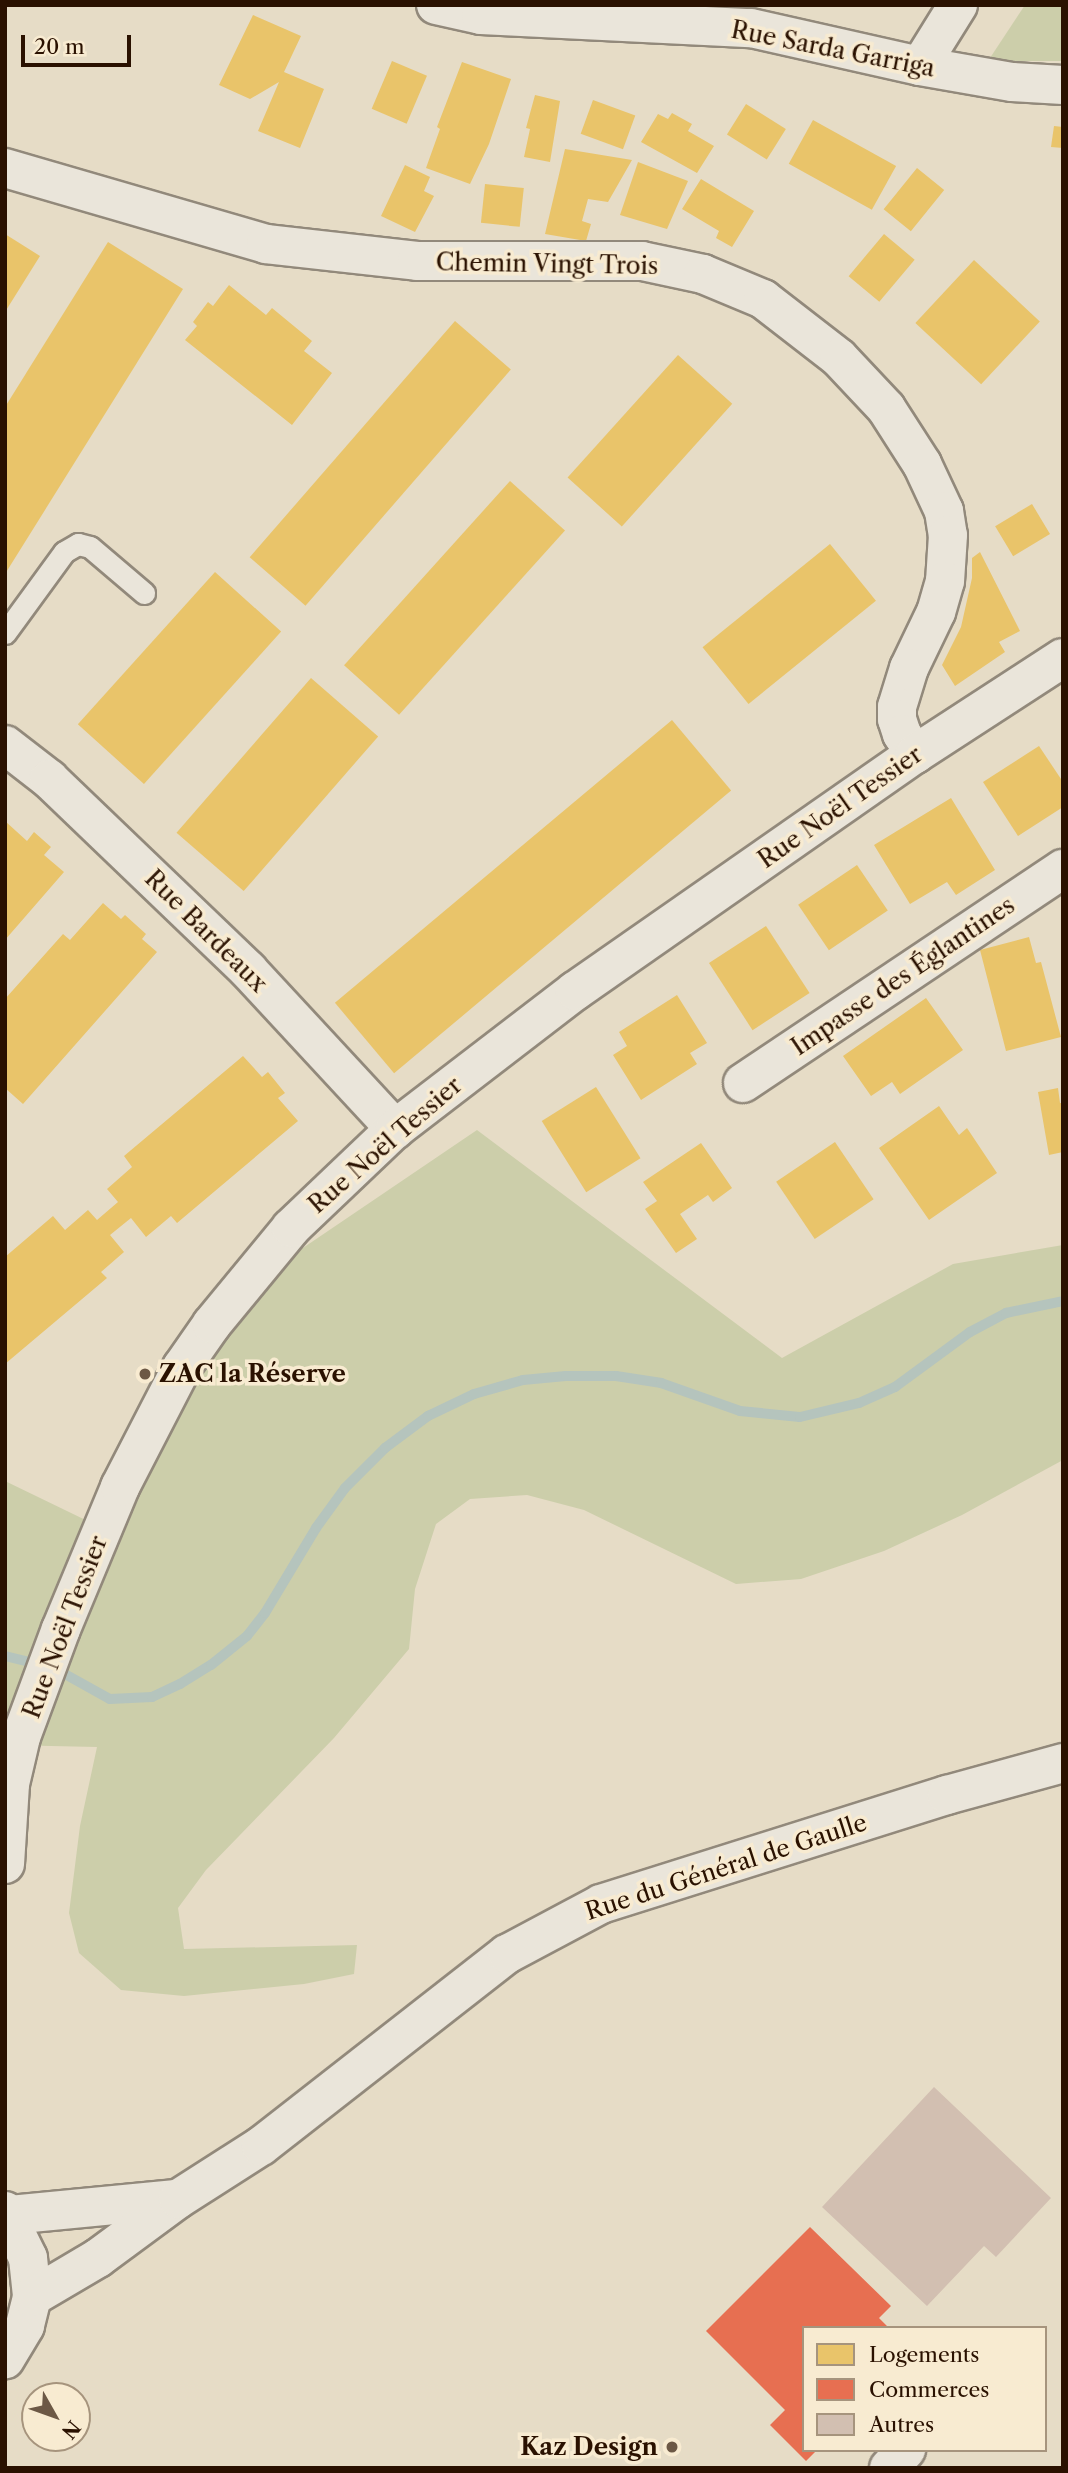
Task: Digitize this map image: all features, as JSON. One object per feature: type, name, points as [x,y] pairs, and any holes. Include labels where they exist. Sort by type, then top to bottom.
[{"type":"street","name":"Rue Sarda Garriga","points":[[436,5],[481,15],[751,28],[920,66],[1012,82],[1063,85]]},
{"type":"street","points":[[920,66],[958,5]]},
{"type":"street","name":"Chemin Vingt Trois","points":[[5,168],[266,244],[417,261],[642,261],[703,274],[763,299],[839,358],[886,408],[922,464],[944,511],[948,535],[945,581],[936,612],[909,668],[897,706],[897,719],[902,734],[915,754]]},
{"type":"street","name":"Rue Noël Tessier","points":[[5,1864],[10,1784],[22,1737],[61,1629],[120,1487],[182,1367],[212,1324],[291,1228],[395,1129],[575,991],[915,754],[1063,658]]},
{"type":"street","name":"Rue Bardeaux","points":[[5,745],[49,779],[248,970],[395,1129]]},
{"type":"street","name":"Impasse des Églantines","points":[[743,1083],[1063,869]]},
{"type":"street","name":"Rue du Général de Gaulle","points":[[32,2297],[98,2258],[178,2199],[261,2146],[507,1954],[601,1904],[947,1795],[1063,1763]]},
{"type":"street","name":"Rue du Général de Gaulle","points":[[8,2213],[178,2199]]},
{"type":"street","points":[[5,2359],[25,2326],[32,2297],[27,2258],[8,2213]]},
{"type":"street","points":[[889,2468],[904,2452]]},
{"type":"lane","points":[[5,633],[64,552],[78,544],[90,547],[144,593]]},
{"type":"green space","points":[[1025,5],[1063,5],[1063,61],[988,61]]},
{"type":"green space","points":[[477,1130],[782,1358],[953,1264],[1063,1245],[1063,1460],[962,1515],[884,1551],[801,1579],[736,1584],[584,1510],[527,1495],[470,1499],[436,1524],[415,1589],[409,1649],[334,1738],[206,1870],[178,1908],[184,1949],[357,1945],[354,1974],[304,1984],[184,1996],[121,1990],[79,1953],[69,1913],[80,1826],[97,1747],[5,1745],[5,1481],[100,1527],[238,1292]]},
{"type":"building: Logements","points":[[253,15],[301,36],[284,72],[324,89],[300,148],[258,131],[279,82],[250,99],[219,85]]},
{"type":"building: Logements","points":[[392,61],[427,76],[407,124],[372,109]]},
{"type":"building: Logements","points":[[462,62],[511,79],[489,144],[470,184],[426,168],[440,129],[437,127]]},
{"type":"building: Logements","points":[[535,95],[560,101],[550,162],[524,157],[530,129],[526,128]]},
{"type":"building: Logements","points":[[593,100],[635,115],[623,149],[581,134]]},
{"type":"building: Logements","points":[[746,104],[786,129],[767,159],[727,135]]},
{"type":"building: Logements","points":[[672,113],[692,124],[688,131],[714,146],[697,173],[641,142],[658,114],[668,119]]},
{"type":"building: Logements","points":[[813,120],[896,166],[872,210],[789,164]]},
{"type":"building: Logements","points":[[1054,126],[1063,127],[1063,148],[1051,147]]},
{"type":"building: Logements","points":[[565,149],[632,160],[608,202],[588,199],[582,221],[591,224],[586,241],[545,234]]},
{"type":"building: Logements","points":[[638,162],[688,181],[667,229],[620,215]]},
{"type":"building: Logements","points":[[405,165],[430,177],[424,191],[434,196],[415,232],[381,216]]},
{"type":"building: Logements","points":[[917,168],[944,190],[911,231],[884,209]]},
{"type":"building: Logements","points":[[701,179],[754,211],[732,247],[716,238],[719,231],[682,209]]},
{"type":"building: Logements","points":[[485,184],[524,188],[520,227],[481,223]]},
{"type":"building: Logements","points":[[5,234],[40,256],[5,312]]},
{"type":"building: Logements","points":[[884,234],[915,260],[879,302],[849,276]]},
{"type":"building: Logements","points":[[108,242],[183,289],[5,574],[5,407]]},
{"type":"building: Logements","points":[[974,260],[1040,321],[981,384],[915,323]]},
{"type":"building: Logements","points":[[229,285],[266,315],[272,308],[312,341],[304,351],[332,373],[292,425],[185,340],[197,326],[193,322],[208,302],[213,306]]},
{"type":"building: Logements","points":[[455,321],[511,370],[306,606],[250,557]]},
{"type":"building: Logements","points":[[678,355],[732,404],[622,526],[568,478]]},
{"type":"building: Logements","points":[[510,481],[565,531],[399,715],[344,665]]},
{"type":"building: Logements","points":[[1032,504],[1050,534],[1013,556],[995,526]]},
{"type":"building: Logements","points":[[830,544],[876,601],[748,704],[703,647]]},
{"type":"building: Logements","points":[[980,552],[1020,631],[999,642],[1005,652],[955,686],[942,665],[961,627],[972,578],[972,558]]},
{"type":"building: Logements","points":[[215,572],[281,632],[144,784],[78,724]]},
{"type":"building: Logements","points":[[311,678],[378,736],[244,891],[177,833]]},
{"type":"building: Logements","points":[[672,720],[731,790],[394,1073],[335,1003]]},
{"type":"building: Logements","points":[[1039,746],[1063,782],[1063,807],[1018,836],[983,782]]},
{"type":"building: Logements","points":[[951,798],[995,870],[956,895],[947,882],[910,904],[874,845]]},
{"type":"building: Logements","points":[[5,821],[27,841],[34,832],[51,847],[44,855],[64,872],[5,940]]},
{"type":"building: Logements","points":[[857,865],[888,911],[829,950],[798,905]]},
{"type":"building: Logements","points":[[103,903],[121,919],[125,915],[146,934],[142,939],[157,952],[23,1104],[5,1088],[5,999],[63,934],[70,940]]},
{"type":"building: Logements","points":[[766,926],[810,993],[753,1030],[709,963]]},
{"type":"building: Logements","points":[[1029,937],[1036,963],[1041,962],[1061,1037],[1006,1051],[980,950]]},
{"type":"building: Logements","points":[[677,995],[707,1043],[690,1053],[697,1064],[641,1100],[613,1055],[627,1046],[619,1032]]},
{"type":"building: Logements","points":[[926,998],[963,1050],[900,1094],[892,1082],[871,1096],[843,1056]]},
{"type":"building: Logements","points":[[243,1056],[262,1077],[268,1072],[285,1093],[278,1098],[298,1121],[177,1223],[171,1216],[146,1237],[131,1218],[110,1235],[124,1252],[101,1272],[107,1278],[5,1364],[5,1257],[53,1216],[65,1230],[88,1210],[97,1220],[118,1202],[107,1189],[132,1167],[124,1156]]},
{"type":"building: Logements","points":[[596,1087],[641,1158],[586,1192],[542,1121]]},
{"type":"building: Logements","points":[[1058,1088],[1060,1103],[1063,1103],[1063,1152],[1049,1155],[1038,1092]]},
{"type":"building: Logements","points":[[939,1106],[959,1135],[967,1128],[997,1173],[929,1220],[879,1148]]},
{"type":"building: Logements","points":[[835,1142],[874,1199],[815,1239],[776,1182]]},
{"type":"building: Logements","points":[[701,1143],[732,1188],[713,1202],[708,1195],[680,1214],[697,1239],[676,1253],[645,1209],[657,1201],[643,1182]]},
{"type":"building: Commerces","points":[[810,2227],[891,2306],[879,2318],[887,2326],[802,2326],[802,2452],[815,2452],[806,2461],[770,2425],[785,2410],[706,2331]]},
{"type":"building: Autres","points":[[934,2087],[1051,2198],[996,2257],[984,2246],[927,2306],[822,2207]]},
{"type":"waterway","points":[[5,1656],[54,1668],[110,1699],[152,1697],[180,1684],[211,1665],[247,1636],[265,1613],[316,1528],[345,1488],[385,1448],[428,1416],[474,1394],[523,1380],[566,1376],[616,1376],[661,1383],[740,1411],[800,1417],[859,1403],[895,1387],[970,1332],[1006,1313],[1063,1301]]},
{"type":"place","name":"ZAC la Réserve","points":[[145,1374]]},
{"type":"place","name":"Kaz Design","points":[[672,2447]]}]
